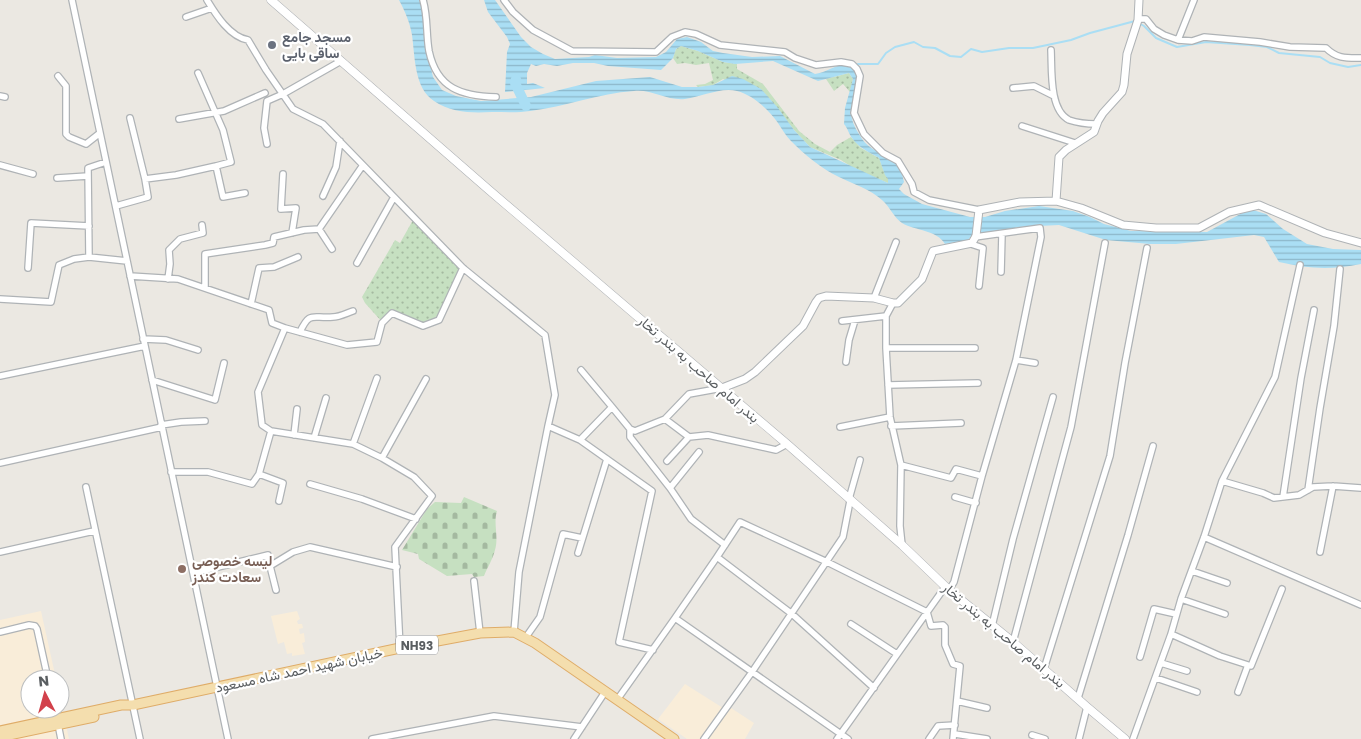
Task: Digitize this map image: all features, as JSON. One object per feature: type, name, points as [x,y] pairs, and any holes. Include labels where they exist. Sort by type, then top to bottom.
[{"type":"main road","name":"بندر امام صاحب به بندر تخار","points":[[271,0],[496,196],[787,444],[902,545],[947,588],[1013,642],[1125,739]]},
{"type":"main road","name":"خیابان شهید احمد شاه مسعود","points":[[70,714],[121,705],[132,705],[217,688],[400,648],[480,634],[514,632],[526,637],[674,739]]},
{"type":"main road","name":"خیابان شهید احمد شاه مسعود","points":[[0,730],[47,719]]},
{"type":"main road","name":"خیابان شهید احمد شاه مسعود","points":[[0,737],[50,719]]},
{"type":"street","points":[[72,0],[228,739]]},
{"type":"street","points":[[207,0],[218,16],[240,38],[248,40],[293,109],[323,124],[463,268],[545,335],[555,395],[519,572],[514,632]]},
{"type":"street","points":[[423,0],[427,12],[429,51],[436,71],[444,82],[463,93],[496,97]]},
{"type":"street","points":[[504,0],[513,12],[533,30],[572,51],[656,52],[672,37],[685,32],[696,34],[720,45],[785,52],[816,66],[841,62],[852,64],[860,76],[854,113],[864,134],[884,154],[898,161],[912,184],[914,192],[929,200],[979,212],[1020,202],[1056,201],[1081,208],[1123,225],[1156,228],[1199,228],[1229,212],[1260,205],[1325,232],[1361,243]]},
{"type":"street","points":[[1056,201],[1058,157],[1075,143],[1094,132],[1096,124],[1103,113],[1122,92],[1128,54],[1137,21],[1139,0]]},
{"type":"street","points":[[1178,40],[1194,0]]},
{"type":"street","points":[[186,18],[212,8]]},
{"type":"street","points":[[1137,21],[1146,19],[1154,29],[1178,40],[1192,41],[1204,37],[1260,42],[1290,48],[1326,48],[1333,55],[1339,57],[1361,58]]},
{"type":"street","points":[[1050,50],[1055,104],[1068,119],[1083,124],[1096,124]]},
{"type":"street","points":[[267,144],[264,128],[267,101],[283,94],[341,60]]},
{"type":"street","points":[[145,179],[176,175],[231,162],[223,130],[198,72]]},
{"type":"street","points":[[58,76],[66,86],[66,134],[86,144],[100,133]]},
{"type":"street","points":[[1013,88],[1034,86],[1054,96]]},
{"type":"street","points":[[180,119],[215,112],[250,101],[265,93]]},
{"type":"street","points":[[116,206],[148,197],[130,118]]},
{"type":"street","points":[[1022,126],[1075,143]]},
{"type":"street","points":[[323,196],[336,167],[340,142]]},
{"type":"street","points":[[89,257],[88,168],[106,162]]},
{"type":"street","points":[[0,165],[33,174]]},
{"type":"street","points":[[204,288],[205,254],[265,245],[273,243],[274,237],[319,228],[363,165]]},
{"type":"street","points":[[216,166],[222,197],[245,193]]},
{"type":"street","points":[[283,174],[281,209],[296,208],[292,233]]},
{"type":"street","points":[[57,178],[88,176]]},
{"type":"street","points":[[357,263],[394,197]]},
{"type":"street","points":[[971,244],[975,237],[979,212]]},
{"type":"street","points":[[28,268],[31,223],[89,226]]},
{"type":"street","points":[[168,279],[169,250],[180,239],[203,233],[202,225]]},
{"type":"street","points":[[319,228],[332,249]]},
{"type":"street","points":[[839,736],[927,612],[954,582],[982,476],[1016,360],[1041,237],[1040,228],[975,237]]},
{"type":"street","points":[[1001,272],[1002,234]]},
{"type":"street","points":[[874,298],[896,242]]},
{"type":"street","points":[[1013,642],[1071,427],[1105,243]]},
{"type":"street","points":[[581,370],[630,429],[635,432],[665,419],[689,394],[722,388],[745,379],[756,372],[803,326],[819,298],[826,296],[874,298],[898,303],[922,279],[934,251],[971,244],[983,248],[979,286]]},
{"type":"street","points":[[1044,669],[1110,456],[1125,363],[1147,248]]},
{"type":"street","points":[[0,299],[51,302],[59,265],[74,259],[89,257],[127,261]]},
{"type":"street","points":[[252,304],[259,268],[274,267],[298,257]]},
{"type":"street","points":[[1134,739],[1172,634],[1176,614],[1222,482],[1275,377],[1300,265]]},
{"type":"street","points":[[130,276],[178,279],[269,310],[272,323],[285,328],[347,344],[376,342],[382,324],[392,313],[423,326],[439,320],[463,268]]},
{"type":"street","points":[[1308,490],[1334,326],[1340,269]]},
{"type":"street","points":[[893,303],[886,316],[886,348],[891,426],[901,465],[900,526],[902,545]]},
{"type":"street","points":[[1284,498],[1304,361],[1314,310]]},
{"type":"street","points":[[300,332],[305,321],[310,317],[334,318],[353,311]]},
{"type":"street","points":[[842,322],[886,316]]},
{"type":"street","points":[[846,362],[849,340],[855,320]]},
{"type":"street","points":[[285,328],[258,392],[262,425],[271,431],[353,444],[414,477],[431,495],[395,548],[400,648]]},
{"type":"street","points":[[143,339],[166,340],[198,350]]},
{"type":"street","points":[[0,376],[145,346]]},
{"type":"street","points":[[886,348],[975,348]]},
{"type":"street","points":[[1016,360],[1035,363]]},
{"type":"street","points":[[152,380],[215,400],[224,363]]},
{"type":"street","points":[[353,444],[376,378]]},
{"type":"street","points":[[382,458],[426,379]]},
{"type":"street","points":[[888,385],[978,383]]},
{"type":"street","points":[[992,626],[1013,538],[1053,397]]},
{"type":"street","points":[[314,438],[326,398]]},
{"type":"street","points":[[580,440],[612,407]]},
{"type":"street","points":[[294,435],[297,409]]},
{"type":"street","points":[[840,427],[890,417]]},
{"type":"street","points":[[665,419],[689,437]]},
{"type":"street","points":[[0,462],[180,422],[205,421]]},
{"type":"street","points":[[891,426],[961,423]]},
{"type":"street","points":[[548,426],[580,440],[652,491],[618,642],[653,650]]},
{"type":"street","points":[[630,429],[630,436],[691,519],[725,545]]},
{"type":"street","points":[[171,472],[208,472],[252,484],[258,474],[271,431]]},
{"type":"street","points":[[667,461],[689,437],[708,435],[776,450],[787,444]]},
{"type":"street","points":[[1078,698],[1153,446]]},
{"type":"street","points":[[670,488],[699,452]]},
{"type":"street","points":[[578,553],[606,459]]},
{"type":"street","points":[[704,739],[843,538],[849,500],[860,460]]},
{"type":"street","points":[[901,465],[951,478],[956,469],[982,476]]},
{"type":"street","points":[[258,474],[284,483],[279,501]]},
{"type":"street","points":[[1222,482],[1263,493],[1274,498],[1300,495],[1314,487],[1361,488]]},
{"type":"street","points":[[310,484],[362,499],[416,519]]},
{"type":"street","points":[[1320,552],[1333,486]]},
{"type":"street","points":[[86,487],[140,739]]},
{"type":"street","points":[[955,497],[976,503]]},
{"type":"street","points":[[617,700],[717,558],[740,522],[927,612],[931,626],[945,627],[945,645],[953,664],[960,666],[954,736],[986,739]]},
{"type":"street","points":[[0,552],[94,531]]},
{"type":"street","points":[[526,637],[540,617],[563,534],[582,538]]},
{"type":"street","points":[[1204,537],[1361,605]]},
{"type":"street","points":[[270,566],[293,552],[310,547],[397,567]]},
{"type":"street","points":[[193,574],[268,555],[276,590]]},
{"type":"street","points":[[717,558],[792,614],[874,688]]},
{"type":"street","points":[[1192,571],[1227,583]]},
{"type":"street","points":[[474,581],[480,634]]},
{"type":"street","points":[[1172,634],[1220,656],[1251,666],[1282,589]]},
{"type":"street","points":[[1181,599],[1225,614]]},
{"type":"street","points":[[1140,657],[1154,609],[1176,614]]},
{"type":"street","points":[[675,618],[839,736],[848,739]]},
{"type":"street","points":[[851,624],[897,654]]},
{"type":"street","points":[[0,632],[29,625],[34,626],[37,629],[46,669]]},
{"type":"street","points":[[1161,662],[1187,671]]},
{"type":"street","points":[[1238,692],[1248,665]]},
{"type":"street","points":[[1156,678],[1196,692]]},
{"type":"street","points":[[574,739],[605,692]]},
{"type":"street","points":[[957,701],[987,708]]},
{"type":"street","points":[[1079,739],[1087,707]]},
{"type":"street","points":[[372,739],[494,716],[582,727]]},
{"type":"street","points":[[56,719],[61,739]]},
{"type":"street","points":[[929,739],[938,726],[955,725]]},
{"type":"street","points":[[1032,735],[1045,739]]},
{"type":"shaded area","points":[[41,611],[54,669],[20,669],[20,719],[65,719],[69,739],[0,739],[0,620]]},
{"type":"shaded area","points":[[297,611],[300,619],[297,621],[298,624],[302,624],[303,628],[299,629],[300,634],[304,633],[305,642],[302,643],[305,654],[292,656],[292,653],[287,654],[284,642],[278,644],[271,616]]},
{"type":"shaded area","points":[[685,684],[723,708],[700,739],[687,739],[658,719]]},
{"type":"shaded area","points":[[731,708],[754,723],[745,739],[707,739]]},
{"type":"green space","points":[[681,46],[723,62],[737,64],[737,69],[763,84],[799,131],[815,144],[830,152],[837,145],[851,137],[861,148],[879,158],[888,183],[810,147],[768,97],[723,79],[713,85],[698,87],[696,85],[705,84],[713,80],[709,63],[696,65],[677,64],[673,58],[676,49]]},
{"type":"green space","points":[[849,73],[853,79],[850,92],[843,84],[834,91],[826,79]]},
{"type":"green space","points":[[413,220],[462,269],[439,319],[422,325],[393,310],[383,323],[362,297],[395,240],[400,243]]},
{"type":"green space","points":[[464,497],[497,511],[496,545],[493,557],[484,576],[474,577],[472,574],[447,576],[419,559],[418,554],[402,550],[427,509],[435,502],[461,503]]},
{"type":"water","points":[[399,0],[419,0],[424,12],[426,47],[433,77],[442,90],[456,96],[481,101],[531,97],[596,81],[650,77],[682,87],[698,87],[713,85],[732,76],[743,79],[761,89],[810,147],[888,183],[879,158],[864,150],[851,136],[844,124],[845,108],[853,79],[849,73],[818,81],[773,61],[735,64],[723,62],[681,46],[676,49],[673,58],[661,70],[608,66],[594,63],[573,63],[557,66],[544,64],[536,66],[531,64],[527,73],[527,84],[533,83],[545,88],[505,92],[507,52],[510,44],[488,12],[484,0],[495,0],[521,37],[531,47],[555,59],[595,55],[617,58],[656,57],[666,52],[677,39],[687,37],[701,42],[713,51],[752,57],[780,56],[815,74],[837,66],[846,65],[851,66],[857,76],[857,94],[851,109],[856,129],[871,148],[891,159],[896,164],[904,182],[899,189],[922,204],[970,217],[985,217],[1005,211],[1039,206],[1073,211],[1104,224],[1131,231],[1207,232],[1244,212],[1253,210],[1266,214],[1283,229],[1307,244],[1333,249],[1361,250],[1361,264],[1320,268],[1279,262],[1264,237],[1254,235],[1176,244],[1150,244],[1106,240],[1059,225],[1018,227],[987,236],[972,235],[968,240],[945,244],[932,233],[902,223],[877,196],[820,166],[791,141],[765,108],[755,99],[737,91],[724,90],[691,98],[678,99],[634,91],[608,94],[525,112],[455,110],[434,101],[423,88],[415,62],[410,26]]},
{"type":"waterway","points":[[856,66],[858,64],[878,64],[886,53],[895,47],[914,42],[923,47],[935,48],[950,56],[961,57],[971,49],[982,52],[1009,48],[1033,48],[1071,40],[1135,21],[1144,26],[1156,38],[1177,47],[1206,42],[1250,45],[1267,47],[1279,53],[1320,57],[1330,63],[1348,67],[1361,65]]},
{"type":"waterway","points":[[516,79],[515,83],[526,106]]},
{"type":"place","name":"مسجد جامع ساقی بایی","points":[[272,45]]},
{"type":"place","name":"لیسه خصوصی سعادت کندز","points":[[182,569]]}]
